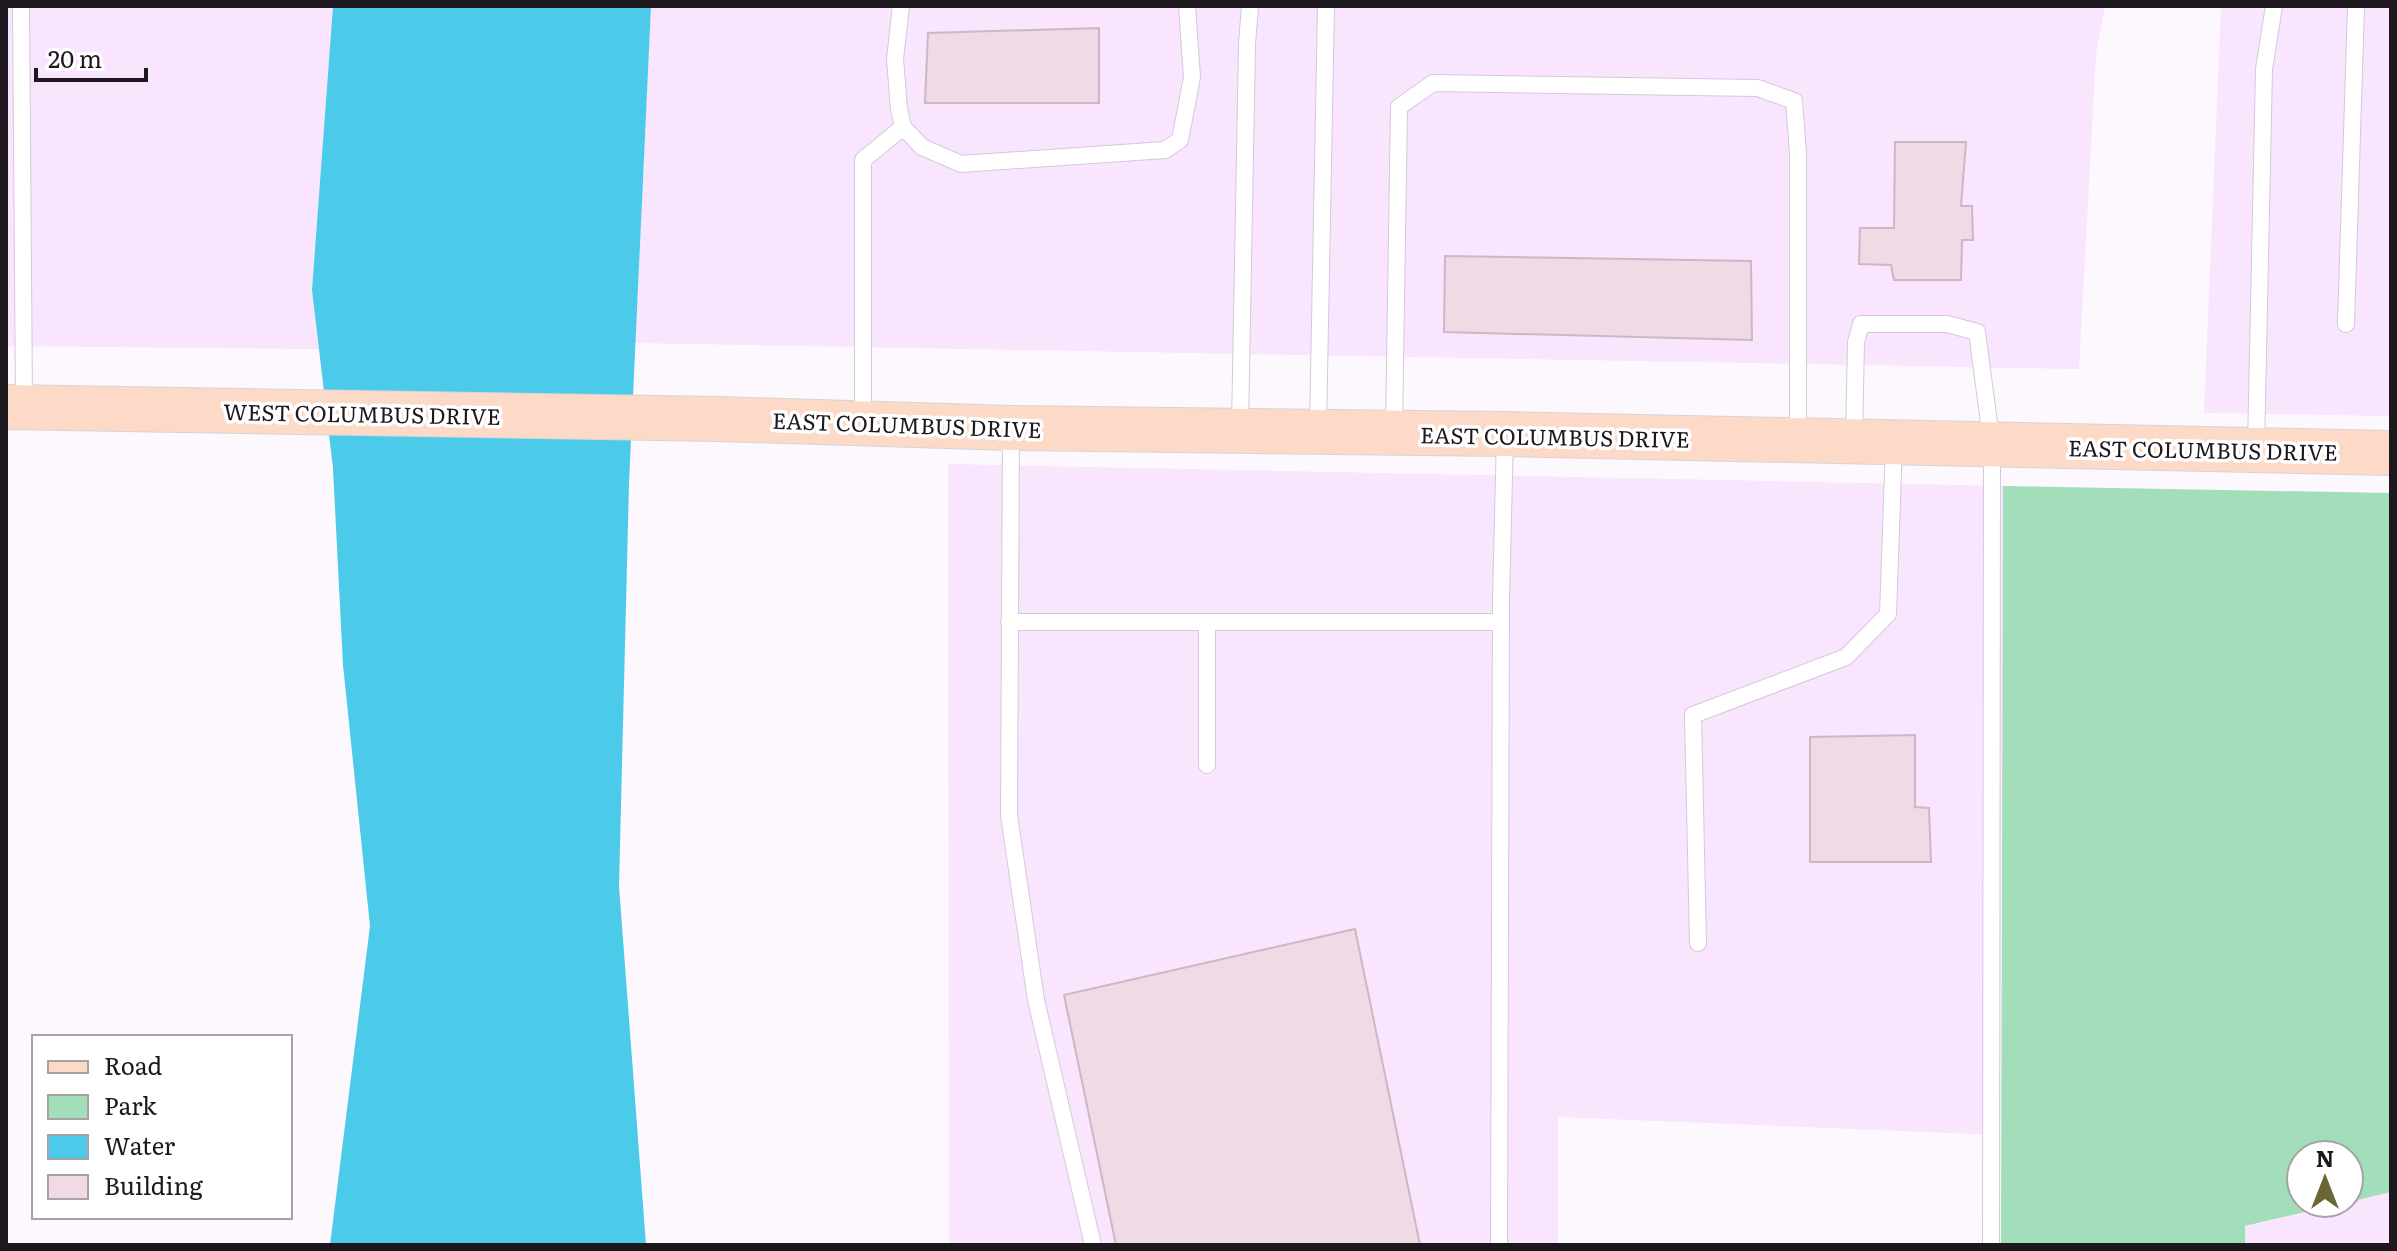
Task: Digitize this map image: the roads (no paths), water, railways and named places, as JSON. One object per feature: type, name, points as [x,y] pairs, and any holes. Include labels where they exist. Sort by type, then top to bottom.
[{"type":"main road","name":"WEST COLUMBUS DRIVE","points":[[15,407],[718,419]]},
{"type":"main road","name":"EAST COLUMBUS DRIVE","points":[[718,419],[1011,428],[1240,429],[2391,453]]},
{"type":"lane","points":[[15,407],[21,6]]},
{"type":"lane","points":[[901,6],[895,59],[903,127],[922,147],[961,164],[1165,150],[1180,140],[1192,77],[1187,6]]},
{"type":"lane","points":[[1240,429],[1250,6]]},
{"type":"lane","points":[[1318,431],[1326,6]]},
{"type":"lane","points":[[2256,450],[2264,69],[2274,6]]},
{"type":"lane","points":[[2346,324],[2356,6]]},
{"type":"lane","points":[[1394,432],[1399,107],[1433,83],[1758,88],[1794,101],[1798,153],[1798,441]]},
{"type":"lane","points":[[863,424],[863,160],[903,127]]},
{"type":"lane","points":[[1698,943],[1693,715],[1846,657],[1888,614],[1874,442],[1856,342],[1861,324],[1947,324],[1977,332],[1992,445],[1991,1245]]},
{"type":"lane","points":[[1011,428],[1009,815],[1036,1000],[1093,1245]]},
{"type":"lane","points":[[1499,1245],[1501,622],[1506,434]]},
{"type":"lane","points":[[1009,622],[1501,622]]},
{"type":"lane","points":[[1207,622],[1207,765]]},
{"type":"water","points":[[333,6],[651,6],[629,483],[619,886],[646,1245],[330,1245],[370,926],[343,665],[333,468],[312,290]]}]
